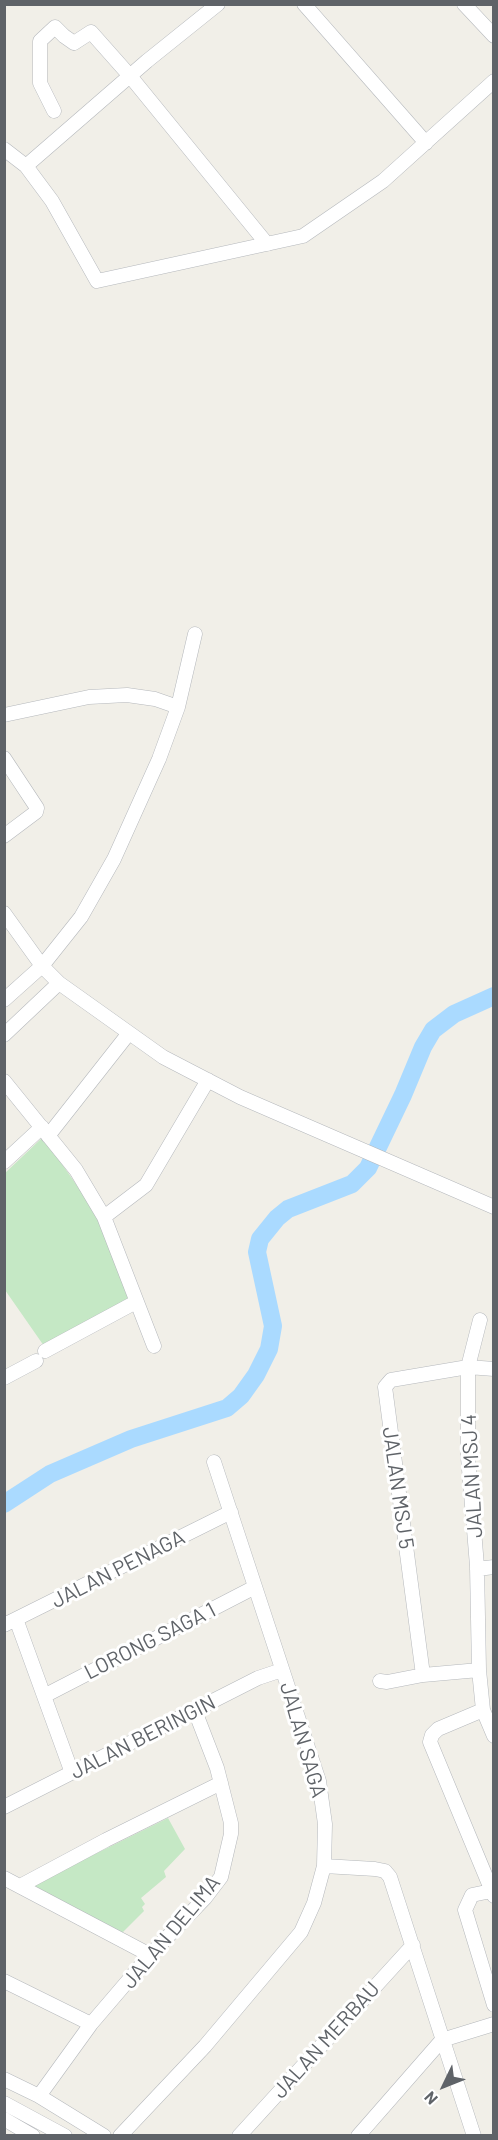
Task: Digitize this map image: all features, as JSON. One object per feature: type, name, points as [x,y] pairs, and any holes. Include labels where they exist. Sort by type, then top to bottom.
[{"type":"street","points":[[26,166],[218,4]]},
{"type":"street","points":[[304,4],[426,143]]},
{"type":"street","points":[[464,4],[494,36]]},
{"type":"street","points":[[54,111],[40,83],[40,41],[56,27],[74,43],[91,32],[130,76],[267,244]]},
{"type":"street","points":[[4,149],[26,166],[52,201],[97,281],[303,236],[383,181],[494,81]]},
{"type":"street","points":[[4,1000],[42,966],[81,916],[114,860],[159,759],[178,707],[195,634]]},
{"type":"street","points":[[4,715],[89,697],[127,695],[155,699],[178,707]]},
{"type":"street","points":[[4,758],[37,808],[36,812],[4,836]]},
{"type":"street","points":[[4,913],[42,966],[59,983],[163,1057],[240,1097],[494,1207]]},
{"type":"street","points":[[4,1035],[59,983]]},
{"type":"street","points":[[4,1162],[45,1132],[129,1033]]},
{"type":"street","points":[[104,1216],[146,1185],[208,1080]]},
{"type":"street","points":[[4,1081],[76,1170],[104,1216],[154,1346]]},
{"type":"street","points":[[7,1373],[136,1302]]},
{"type":"street","name":"JALAN MSJ 4","points":[[480,1320],[468,1367],[468,1457],[477,1569],[478,1670],[483,1710],[494,1736]]},
{"type":"street","name":"JALAN MSJ 5","points":[[423,1675],[385,1387],[391,1380],[468,1367],[494,1369]]},
{"type":"street","name":"JALAN SAGA","points":[[120,2136],[205,2046],[301,1932],[314,1903],[324,1866],[325,1824],[319,1781],[214,1462]]},
{"type":"street","name":"JALAN PENAGA","points":[[10,1622],[231,1512]]},
{"type":"street","points":[[477,1569],[494,1567]]},
{"type":"street","name":"LORONG SAGA 1","points":[[44,1696],[255,1587]]},
{"type":"street","points":[[10,1622],[44,1696],[72,1773]]},
{"type":"street","name":"JALAN BERINGIN","points":[[4,1807],[258,1678],[282,1670]]},
{"type":"street","points":[[380,1681],[478,1670]]},
{"type":"street","points":[[483,1710],[438,1729],[432,1735],[430,1742],[492,1894],[472,1895],[465,1910],[494,2005]]},
{"type":"street","name":"JALAN DELIMA","points":[[39,2096],[91,2024],[150,1955],[205,1898],[221,1877],[231,1834],[229,1806],[218,1768],[195,1711]]},
{"type":"street","points":[[20,1886],[221,1783]]},
{"type":"street","points":[[324,1866],[385,1871],[390,1877],[474,2136]]},
{"type":"street","points":[[4,1878],[150,1955]]},
{"type":"street","name":"JALAN MERBAU","points":[[240,2135],[412,1945]]},
{"type":"street","points":[[4,1980],[91,2024]]},
{"type":"street","points":[[358,2136],[442,2040],[494,2024]]},
{"type":"street","points":[[4,2079],[39,2096],[104,2136]]},
{"type":"street","points":[[4,2103],[65,2136]]},
{"type":"street","points":[[4,2119],[33,2136]]},
{"type":"green space","points":[[43,1137],[99,1217],[132,1299],[44,1346],[5,1290],[4,1174]]},
{"type":"green space","points":[[168,1818],[185,1849],[164,1871],[166,1877],[141,1898],[145,1904],[142,1907],[144,1911],[120,1935],[26,1888]]},
{"type":"waterway","points":[[4,1504],[50,1474],[131,1439],[227,1408],[241,1396],[256,1375],[269,1349],[273,1326],[257,1252],[260,1239],[277,1218],[288,1209],[352,1184],[368,1168],[423,1047],[433,1030],[454,1014],[494,996]]}]
